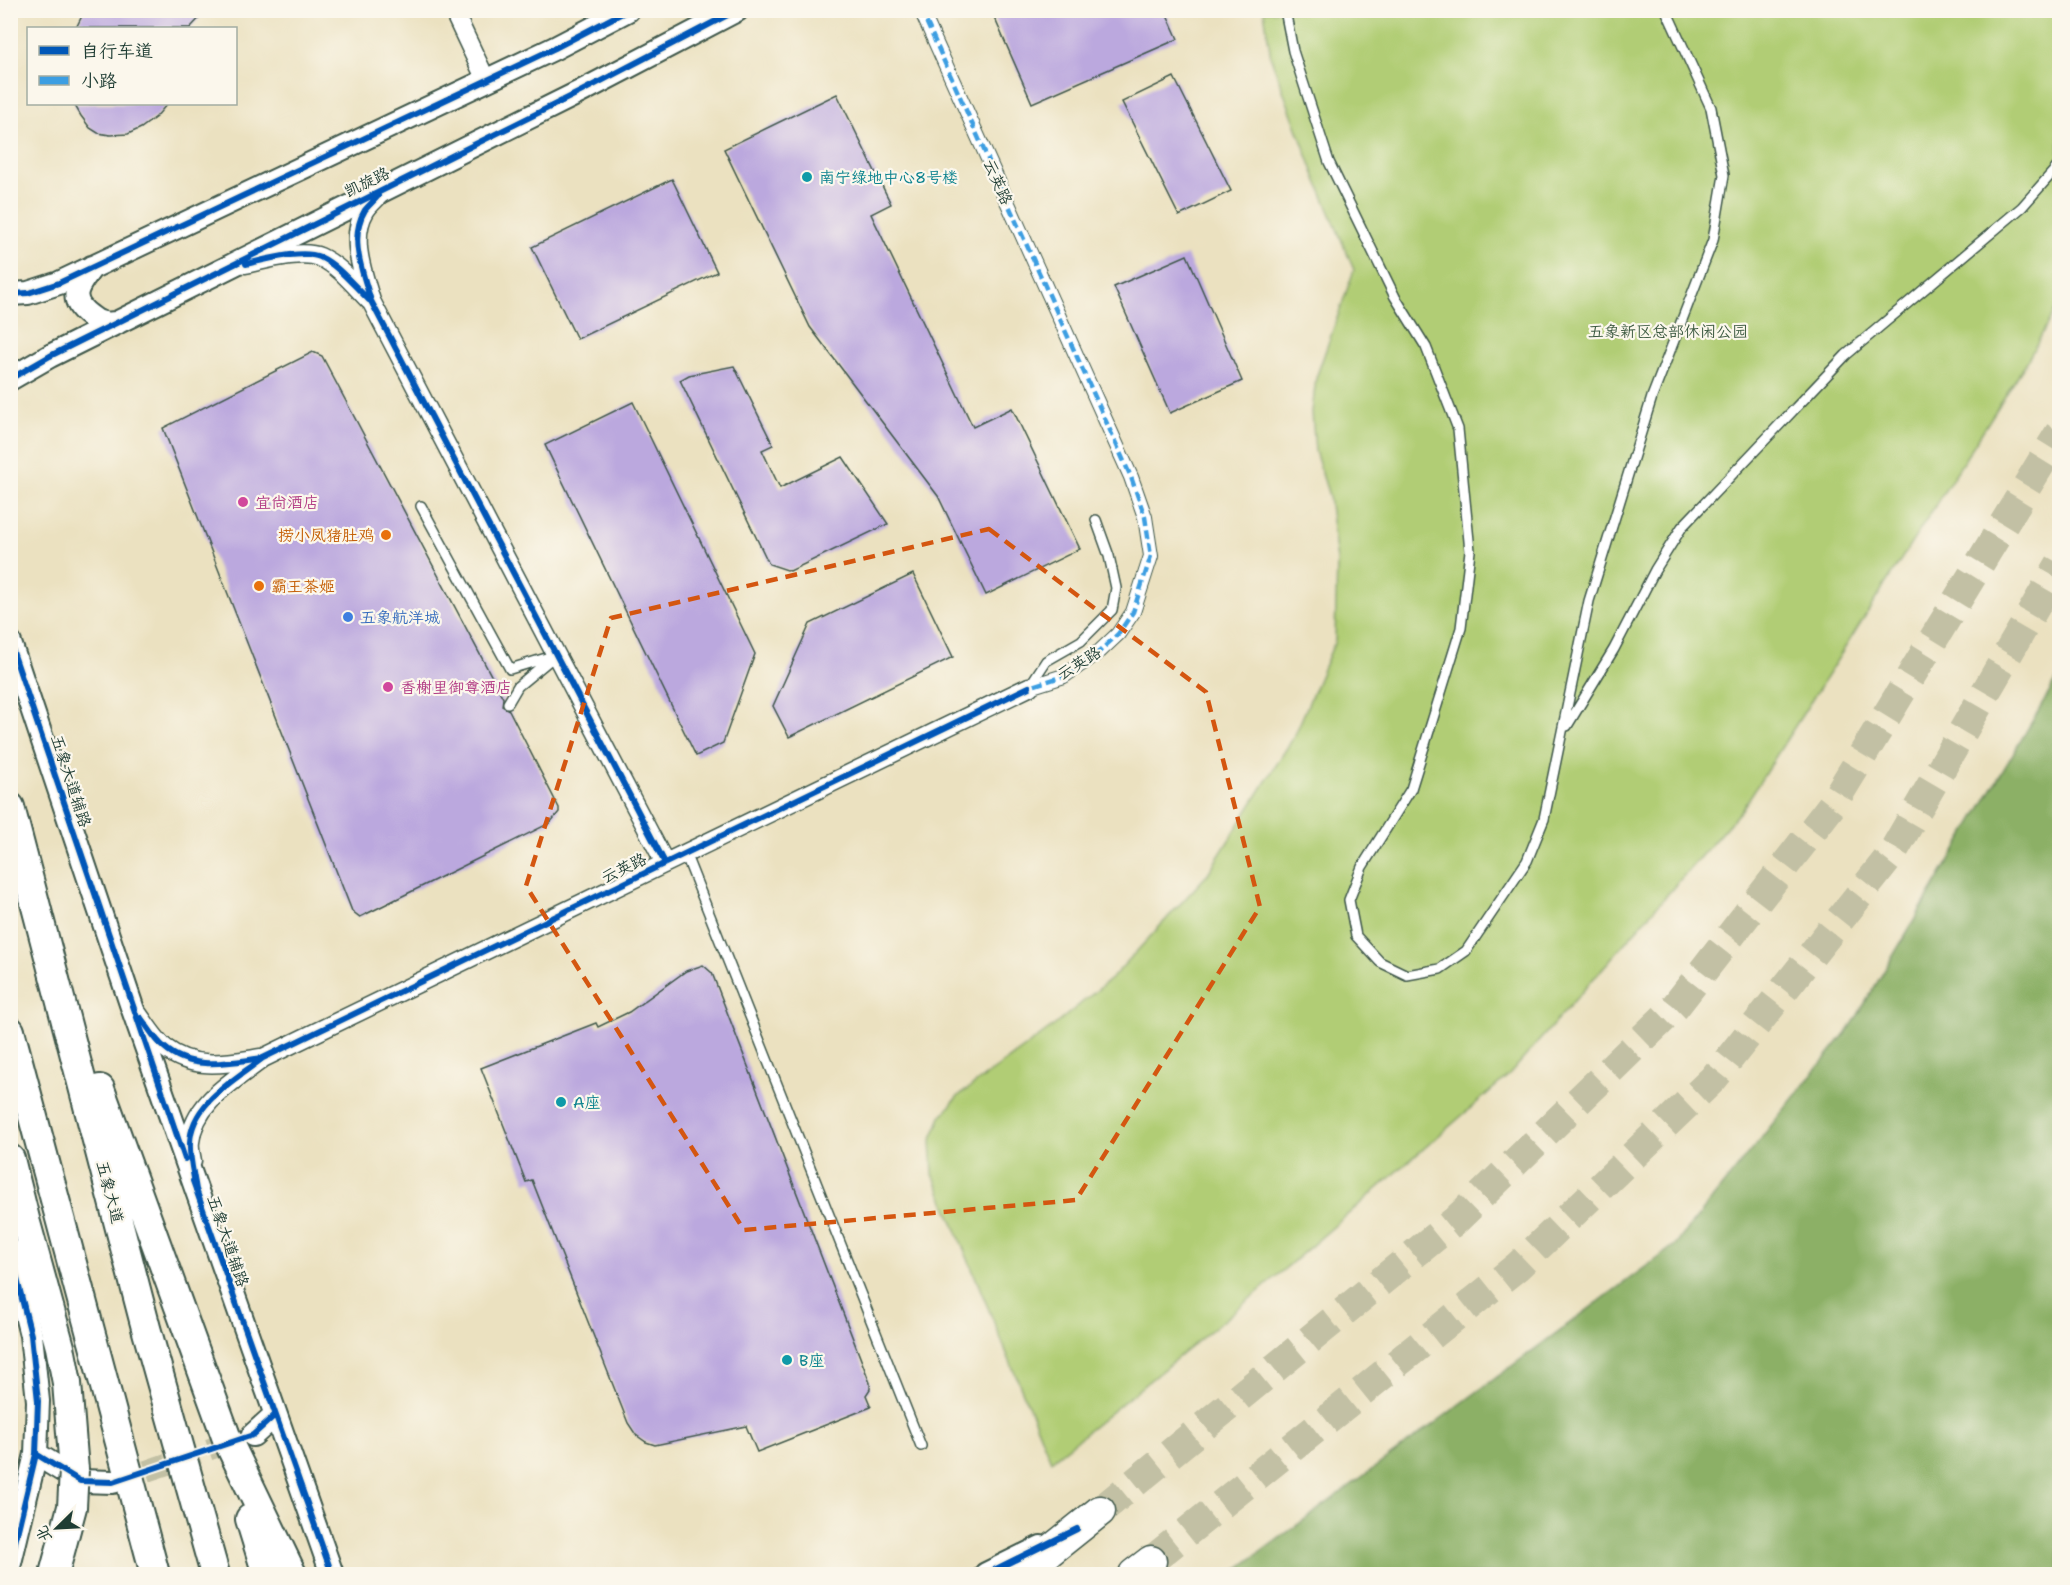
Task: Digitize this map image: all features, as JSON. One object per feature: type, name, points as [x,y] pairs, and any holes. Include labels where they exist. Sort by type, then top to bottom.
[{"type":"highway","points":[[1021,1575],[1089,1520]]},
{"type":"main road","name":"五象大道","points":[[10,807],[143,1316],[215,1575]]},
{"type":"main road","points":[[40,925],[292,1575]]},
{"type":"main road","points":[[10,1031],[155,1575]]},
{"type":"main road","points":[[10,1159],[62,1356],[67,1383],[74,1470],[72,1507],[54,1575]]},
{"type":"main road","points":[[240,1437],[267,1575]]},
{"type":"street","points":[[453,10],[486,80]]},
{"type":"street","points":[[10,294],[28,293],[92,267],[555,48],[628,10]]},
{"type":"street","name":"凯旋路","points":[[10,380],[50,356],[580,92],[737,10]]},
{"type":"street","name":"云英路","points":[[263,1058],[1029,687],[1064,676],[1100,651],[1118,634],[1132,612],[1151,556],[1145,517],[1131,477],[921,10]]},
{"type":"street","points":[[385,189],[365,211],[357,233],[359,257],[371,301],[665,863]]},
{"type":"street","points":[[225,268],[294,255],[318,256],[337,268],[371,301]]},
{"type":"street","points":[[92,267],[77,289],[78,305],[95,321],[105,324],[117,323]]},
{"type":"street","name":"五象大道辅路","points":[[10,643],[132,1007],[332,1575]]},
{"type":"street","points":[[132,1007],[164,1047],[186,1060],[213,1065],[263,1058]]},
{"type":"street","points":[[196,1190],[189,1143],[195,1120],[209,1100],[263,1058]]},
{"type":"street","points":[[10,1563],[36,1454],[38,1401],[31,1335],[12,1261]]},
{"type":"street","points":[[240,1437],[275,1415]]},
{"type":"street","points":[[36,1454],[80,1481],[113,1482]]},
{"type":"street","points":[[986,1575],[1089,1520]]},
{"type":"lane","points":[[1285,10],[1293,51],[1329,162],[1395,297],[1426,347],[1458,429],[1470,551],[1461,628],[1411,789],[1362,867],[1349,900],[1356,936],[1380,962],[1407,975],[1440,969],[1466,951],[1527,861],[1544,819],[1589,601],[1652,398],[1713,240],[1724,175],[1711,108],[1666,10]]},
{"type":"lane","points":[[1564,730],[1614,649],[1655,570],[1682,527],[1846,355],[2022,207],[2060,164]]},
{"type":"lane","points":[[422,506],[510,669],[556,655]]},
{"type":"lane","points":[[1029,687],[1046,662],[1081,642],[1112,610],[1116,588],[1109,556],[1096,520]]},
{"type":"lane","points":[[508,703],[518,686],[556,655]]},
{"type":"lane","points":[[686,853],[921,1446]]},
{"type":"highlighted area","points":[[989,529],[1206,692],[1260,907],[1076,1200],[744,1230],[526,886],[611,618]]},
{"type":"green space","name":"五象新区总部休闲公园","points":[[1264,11],[2059,11],[2059,303],[2026,363],[1743,808],[1510,1074],[1258,1292],[1051,1461],[933,1174],[931,1141],[941,1117],[957,1097],[1051,1028],[1113,977],[1207,875],[1295,735],[1335,641],[1337,561],[1329,496],[1315,451],[1312,412],[1316,378],[1354,270],[1314,174],[1271,58]]},
{"type":"green space","points":[[2059,676],[2059,1574],[1231,1574],[1675,1245],[1852,1025]]},
{"type":"building","points":[[85,10],[207,10],[191,27],[76,27]]},
{"type":"building","points":[[991,10],[1165,10],[1178,39],[1032,103]]},
{"type":"building","points":[[1174,77],[1231,191],[1179,216],[1122,102]]},
{"type":"building","points":[[837,94],[891,204],[871,214],[973,427],[1012,408],[1080,549],[986,595],[938,496],[810,327],[724,149]]},
{"type":"building","points":[[75,105],[166,105],[156,117],[128,134],[98,133],[90,128]]},
{"type":"building","points":[[672,179],[717,272],[577,339],[532,247]]},
{"type":"building","points":[[1187,255],[1242,381],[1170,413],[1114,287]]},
{"type":"building","name":"五象航洋城","points":[[313,352],[322,356],[503,698],[502,706],[509,710],[559,808],[559,812],[550,823],[360,917],[352,911],[163,428]]},
{"type":"building","points":[[734,366],[773,445],[762,450],[780,488],[843,457],[888,524],[790,571],[769,564],[680,380],[689,375]]},
{"type":"building","points":[[633,402],[755,654],[723,743],[696,756],[545,445]]},
{"type":"building","points":[[913,574],[953,657],[789,737],[773,706],[810,624]]},
{"type":"building","points":[[703,965],[712,973],[870,1383],[870,1389],[866,1395],[871,1407],[757,1452],[746,1426],[655,1445],[636,1435],[628,1423],[532,1180],[526,1182],[481,1068],[596,1023],[598,1027],[629,1012],[686,971]]},
{"type":"tunnel","points":[[1100,1511],[1456,1220],[1675,1007],[1832,805],[2060,432]]},
{"type":"tunnel","points":[[1151,1561],[1518,1266],[1713,1079],[1891,855],[2060,564]]},
{"type":"tunnel","points":[[115,1482],[242,1438]]},
{"type":"marked path","points":[[921,10],[1131,477],[1145,517],[1151,556],[1133,612],[1118,634],[1100,651],[1064,676],[1029,687]]},
{"type":"cycle path","points":[[10,294],[28,293],[59,283],[555,48],[628,10]]},
{"type":"cycle path","points":[[10,379],[50,356],[580,92],[737,10]]},
{"type":"cycle path","points":[[378,196],[365,210],[360,221],[357,244],[371,301],[665,863]]},
{"type":"cycle path","points":[[246,264],[304,254],[320,257],[340,271],[369,300]]},
{"type":"cycle path","points":[[10,643],[185,1159]]},
{"type":"cycle path","points":[[196,1190],[190,1143],[192,1129],[198,1116],[216,1094],[263,1058],[1029,687]]},
{"type":"cycle path","points":[[141,1018],[161,1044],[175,1055],[187,1060],[199,1063],[225,1063],[263,1058]]},
{"type":"cycle path","points":[[193,1181],[332,1574]]},
{"type":"cycle path","points":[[10,1251],[31,1335],[38,1401],[36,1454],[10,1563]]},
{"type":"cycle path","points":[[36,1454],[80,1481],[113,1482],[253,1435],[275,1415]]},
{"type":"cycle path","points":[[986,1574],[1077,1529]]},
{"type":"place","name":"南宁绿地中心8号楼","points":[[807,177]]},
{"type":"place","name":"宜尚酒店","points":[[243,502]]},
{"type":"place","name":"捞小凤猪肚鸡","points":[[386,535]]},
{"type":"place","name":"霸王茶姬","points":[[259,586]]},
{"type":"place","name":"五象航洋城","points":[[348,617]]},
{"type":"place","name":"香榭里御尊酒店","points":[[388,687]]},
{"type":"place","name":"A座","points":[[561,1102]]},
{"type":"place","name":"B座","points":[[787,1360]]}]
